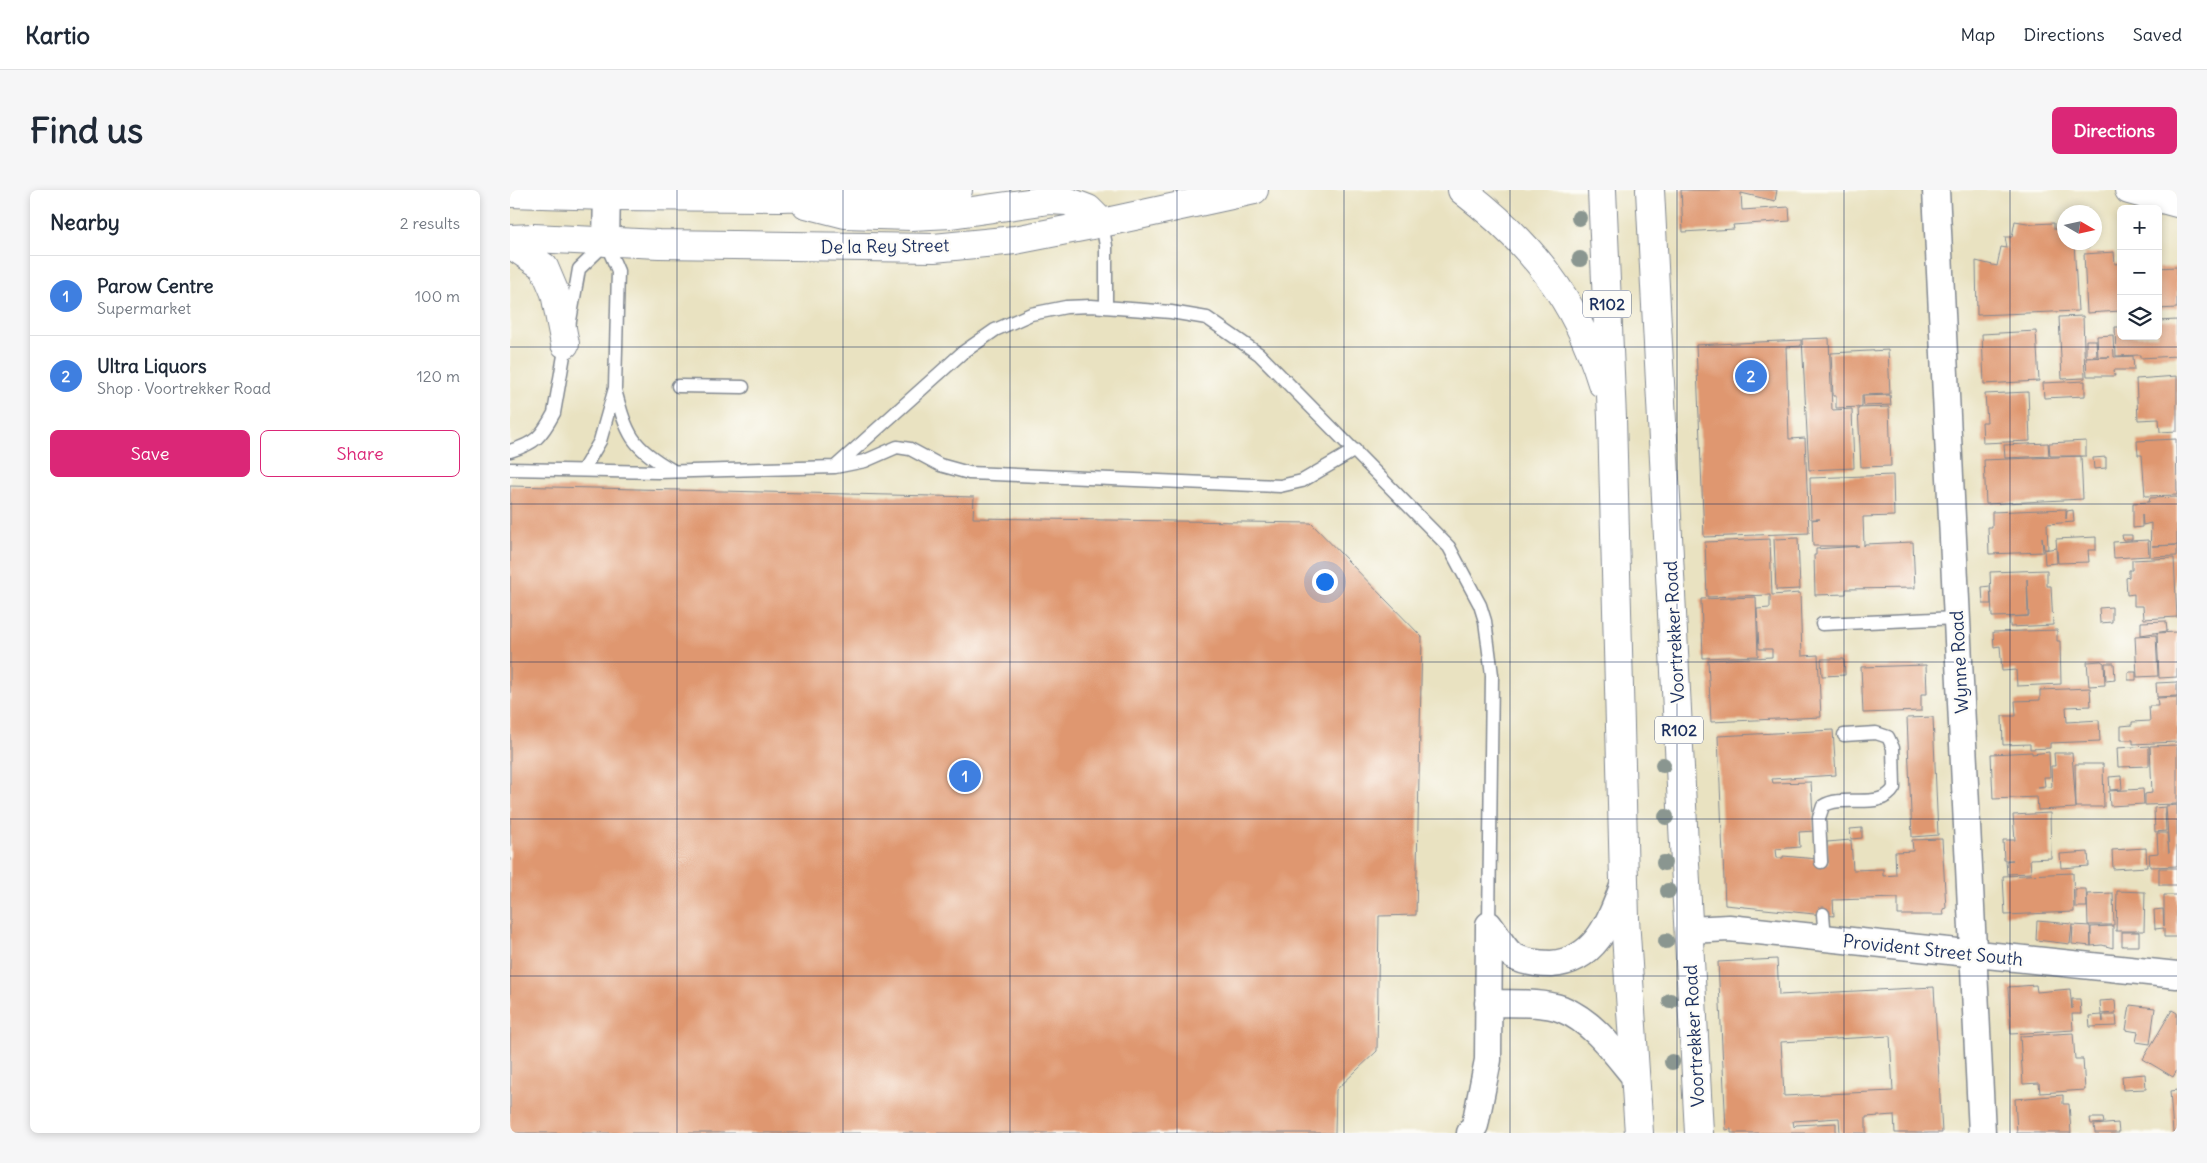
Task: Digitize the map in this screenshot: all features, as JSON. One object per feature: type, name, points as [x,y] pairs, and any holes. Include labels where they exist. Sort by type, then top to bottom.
[{"type":"main road","points":[[510,194],[607,193],[781,197],[958,190]]},
{"type":"main road","name":"De la Rey Street","points":[[510,239],[934,248],[1015,240],[1254,190]]},
{"type":"main road","points":[[1462,190],[1515,237],[1546,271],[1560,290],[1588,345],[1612,418]]},
{"type":"main road","name":"R102","points":[[1602,190],[1612,418],[1624,883],[1639,1133]]},
{"type":"main road","name":"Voortrekker Road","points":[[1650,190],[1699,1133]]},
{"type":"main road","points":[[2129,190],[2177,203]]},
{"type":"main road","points":[[781,197],[845,214],[911,216],[951,214],[1049,200],[1067,201],[1088,209],[1102,223]]},
{"type":"main road","points":[[510,244],[544,268],[554,293],[565,344]]},
{"type":"street","name":"Wynne Road","points":[[1936,190],[1982,1133]]},
{"type":"street","points":[[606,242],[607,193]]},
{"type":"street","points":[[1489,925],[1513,955],[1538,964],[1565,963],[1593,946],[1611,920],[1624,883]]},
{"type":"street","points":[[1470,1133],[1475,1125],[1488,1060],[1489,925]]},
{"type":"street","name":"Provident Street South","points":[[1689,930],[1824,926],[1974,955],[2177,975]]},
{"type":"street","points":[[1488,1003],[1534,1004],[1561,1009],[1587,1023],[1635,1077]]},
{"type":"street","points":[[1488,1043],[1509,1019],[1534,1004]]},
{"type":"lane","points":[[1102,223],[1106,246],[1106,306]]},
{"type":"lane","points":[[510,451],[531,444],[545,429],[554,412],[579,269],[606,242],[618,271],[614,388],[600,441],[584,470]]},
{"type":"lane","points":[[835,467],[962,354],[995,330],[1040,312],[1066,307],[1106,306],[1171,312],[1207,318],[1260,354],[1449,547],[1480,605],[1485,621],[1492,675],[1489,925]]},
{"type":"lane","points":[[678,386],[743,387]]},
{"type":"lane","points":[[614,388],[629,435],[652,459],[672,470]]},
{"type":"lane","points":[[510,469],[658,472],[672,470],[835,467],[865,461],[890,449],[903,447],[940,464],[969,473],[1280,486],[1302,481],[1355,450]]},
{"type":"lane","points":[[1822,624],[1957,618]]},
{"type":"lane","points":[[1821,862],[1818,818],[1823,806],[1833,801],[1880,799],[1891,794],[1894,788],[1893,748],[1888,737],[1876,733],[1844,735]]},
{"type":"building","points":[[1681,190],[1777,190],[1775,201],[1741,193],[1742,210],[1789,207],[1790,221],[1733,225],[1734,229],[1683,232]]},
{"type":"building","points":[[2015,221],[2033,224],[2054,223],[2054,229],[2057,230],[2057,250],[2074,250],[2078,311],[1977,315],[1976,261],[1997,266],[2001,247],[2007,248],[2005,237],[2012,237]]},
{"type":"building","points":[[2114,252],[2115,264],[2117,264],[2117,311],[2087,313],[2084,254]]},
{"type":"building","points":[[2177,267],[2177,308],[2162,309],[2162,268]]},
{"type":"building","points":[[2083,316],[2085,378],[2062,379],[2059,317]]},
{"type":"building","points":[[2177,320],[2177,356],[2140,358],[2140,355],[2116,356],[2115,327],[2117,327],[2117,340],[2162,340],[2162,321]]},
{"type":"building","points":[[2036,331],[2039,381],[1984,384],[1982,334]]},
{"type":"building","points":[[2113,335],[2114,357],[2133,356],[2134,370],[2114,370],[2115,376],[2087,376],[2086,358],[2110,357],[2098,357],[2097,336]]},
{"type":"building","points":[[1829,338],[1832,410],[1852,409],[1854,468],[1809,470],[1802,339]]},
{"type":"building","points":[[1801,340],[1801,346],[1786,347],[1789,439],[1805,438],[1809,533],[1704,537],[1696,345]]},
{"type":"building","points":[[2086,340],[2096,340],[2097,356],[2086,357]]},
{"type":"building","points":[[1888,350],[1890,394],[1862,395],[1862,407],[1836,408],[1836,396],[1833,396],[1831,353]]},
{"type":"building","points":[[2177,376],[2177,431],[2160,432],[2159,419],[2138,420],[2136,379]]},
{"type":"building","points":[[2085,381],[2085,396],[2044,398],[2043,383]]},
{"type":"building","points":[[2028,392],[2030,441],[1983,443],[1982,422],[1987,422],[1985,394]]},
{"type":"building","points":[[1890,395],[1891,405],[1864,406],[1863,396]]},
{"type":"building","points":[[1889,407],[1891,466],[1861,467],[1858,408]]},
{"type":"building","points":[[2176,439],[2177,495],[2145,496],[2142,455],[2138,455],[2137,441]]},
{"type":"building","points":[[2086,441],[2086,456],[2050,456],[2049,443]]},
{"type":"building","points":[[2048,443],[2049,456],[2005,458],[2004,445]]},
{"type":"building","points":[[2081,456],[2083,499],[1986,504],[1984,460]]},
{"type":"building","points":[[2106,457],[2106,468],[2094,469],[2093,458]]},
{"type":"building","points":[[1893,475],[1894,516],[1863,517],[1864,546],[1865,544],[1913,542],[1915,588],[1846,589],[1846,594],[1815,595],[1814,555],[1816,555],[1816,549],[1859,546],[1813,546],[1812,520],[1820,519],[1811,519],[1810,478]]},
{"type":"building","points":[[510,486],[974,497],[973,518],[1311,523],[1422,637],[1416,915],[1379,916],[1377,1051],[1336,1090],[1335,1133],[510,1133]]},
{"type":"building","points":[[2177,497],[2177,556],[2150,557],[2151,523],[2143,525],[2142,514],[2142,527],[2133,528],[2133,503],[2149,502],[2150,498]]},
{"type":"building","points":[[2066,509],[2066,519],[2067,511],[2073,510],[2074,522],[2047,524],[2048,549],[2044,549],[2042,537],[2043,552],[1989,554],[1988,527],[1992,527],[1992,512]]},
{"type":"building","points":[[2122,535],[2132,535],[2132,540],[2123,540]]},
{"type":"building","points":[[2096,537],[2096,550],[2088,550],[2089,562],[2058,563],[2056,539]]},
{"type":"building","points":[[1798,538],[1800,589],[1776,590],[1774,539]]},
{"type":"building","points":[[1770,539],[1772,595],[1800,593],[1802,656],[1818,655],[1821,717],[1711,722],[1708,660],[1772,657],[1772,649],[1759,649],[1757,609],[1770,608],[1770,595],[1707,597],[1705,542]]},
{"type":"building","points":[[2148,540],[2149,556],[2114,558],[2113,542]]},
{"type":"building","points":[[2056,548],[2057,563],[2045,564],[2044,550]]},
{"type":"building","points":[[2174,558],[2177,617],[2144,619],[2143,606],[2134,606],[2134,594],[2127,595],[2126,578],[2129,577],[2129,570],[2132,570],[2132,560]]},
{"type":"building","points":[[2047,570],[2047,586],[2051,586],[2053,625],[2010,627],[2010,617],[2029,616],[2027,579],[2028,616],[1992,617],[1990,572]]},
{"type":"building","points":[[1990,586],[1991,604],[1983,604],[1982,587]]},
{"type":"building","points":[[1756,597],[1758,656],[1703,658],[1701,599]]},
{"type":"building","points":[[2112,607],[2112,622],[2100,623],[2099,608]]},
{"type":"building","points":[[2166,621],[2167,631],[2141,635],[2141,622]]},
{"type":"building","points":[[2057,630],[2057,641],[2060,641],[2061,684],[2017,686],[2016,670],[2002,671],[2000,646],[1994,647],[1993,632]]},
{"type":"building","points":[[2177,632],[2177,677],[2159,678],[2157,633]]},
{"type":"building","points":[[2156,635],[2158,676],[2137,677],[2135,636]]},
{"type":"building","points":[[1821,659],[1844,659],[1845,675],[1822,676]]},
{"type":"building","points":[[2101,661],[2104,663],[2105,685],[2089,686],[2087,662]]},
{"type":"building","points":[[2105,663],[2114,663],[2115,680],[2106,681]]},
{"type":"building","points":[[1926,665],[1927,694],[1921,694],[1921,711],[1863,713],[1861,667]]},
{"type":"building","points":[[2128,672],[2136,672],[2136,680],[2128,680]]},
{"type":"building","points":[[2177,682],[2177,696],[2157,697],[2156,683]]},
{"type":"building","points":[[2090,688],[2091,706],[2066,707],[2067,722],[2099,720],[2100,741],[2050,743],[2050,748],[2030,749],[2030,744],[2003,745],[2002,716],[2016,716],[2015,701],[2040,700],[2040,690]]},
{"type":"building","points":[[2177,697],[2177,742],[2133,744],[2133,740],[2121,740],[2121,726],[2132,725],[2132,722],[2150,721],[2149,706],[2158,706],[2157,698]]},
{"type":"building","points":[[1933,717],[1938,835],[1912,837],[1907,718]]},
{"type":"building","points":[[1833,730],[1836,775],[1772,779],[1773,783],[1811,782],[1814,831],[1799,832],[1800,847],[1776,849],[1777,858],[1783,858],[1783,856],[1818,859],[1817,862],[1828,863],[1827,842],[1851,840],[1853,870],[1883,869],[1883,876],[1896,875],[1895,852],[1913,851],[1912,840],[1942,839],[1946,908],[1943,909],[1944,915],[1898,915],[1898,898],[1833,900],[1834,916],[1725,905],[1718,736]]},
{"type":"building","points":[[2177,745],[2177,804],[2145,805],[2145,794],[2152,793],[2150,746]]},
{"type":"building","points":[[2149,746],[2149,766],[2118,767],[2117,748]]},
{"type":"building","points":[[2032,752],[2032,754],[2049,752],[2050,777],[2044,777],[2045,786],[2038,788],[2052,787],[2051,766],[2055,766],[2054,753],[2072,753],[2076,808],[2038,810],[2037,797],[1993,799],[1991,754]]},
{"type":"building","points":[[2075,764],[2103,764],[2104,807],[2076,807]]},
{"type":"building","points":[[2121,776],[2122,789],[2110,790],[2109,777]]},
{"type":"building","points":[[2143,789],[2144,804],[2110,806],[2109,791]]},
{"type":"building","points":[[2177,805],[2177,866],[2150,867],[2149,854],[2158,853],[2157,833],[2167,833],[2169,853],[2166,806]]},
{"type":"building","points":[[2165,807],[2166,831],[2155,832],[2154,808]]},
{"type":"building","points":[[2050,813],[2051,858],[2030,859],[2031,873],[2007,874],[2006,861],[2013,860],[2004,860],[2003,840],[2015,840],[2013,815]]},
{"type":"building","points":[[1862,828],[1862,838],[1851,839],[1850,829]]},
{"type":"building","points":[[2146,848],[2147,867],[2113,869],[2112,850]]},
{"type":"building","points":[[2088,852],[2089,866],[2061,868],[2060,854]]},
{"type":"building","points":[[2159,868],[2177,868],[2177,885],[2159,885]]},
{"type":"building","points":[[2073,873],[2074,912],[2005,915],[2003,876]]},
{"type":"building","points":[[2075,889],[2086,889],[2087,907],[2075,907]]},
{"type":"building","points":[[2117,891],[2145,892],[2144,931],[2116,931]]},
{"type":"building","points":[[2113,893],[2114,925],[2088,925],[2087,894]]},
{"type":"building","points":[[2164,895],[2177,895],[2177,937],[2164,937],[2164,928],[2155,929],[2154,910],[2163,909],[2164,926]]},
{"type":"building","points":[[2037,921],[2072,924],[2070,944],[2036,940]]},
{"type":"building","points":[[2073,925],[2090,926],[2091,946],[2072,944]]},
{"type":"building","points":[[2113,926],[2113,948],[2102,945],[2091,946],[2091,927]]},
{"type":"building","points":[[2122,932],[2139,932],[2139,946],[2122,946]]},
{"type":"building","points":[[1777,959],[1779,995],[1934,987],[1942,1133],[1895,1133],[1894,1115],[1866,1117],[1866,1133],[1840,1133],[1839,1118],[1793,1121],[1794,1127],[1796,1125],[1836,1123],[1836,1133],[1731,1133],[1731,1129],[1726,1130],[1718,962]],"holes":[[[1890,1036],[1893,1091],[1784,1096],[1781,1042]]]},
{"type":"building","points":[[2036,985],[2037,992],[2070,989],[2072,1009],[2072,999],[2080,999],[2081,1014],[2072,1014],[2073,1030],[2011,1034],[2008,987]]},
{"type":"building","points":[[2115,1000],[2116,1013],[2101,1014],[2100,1001]]},
{"type":"building","points":[[2130,1005],[2155,1008],[2150,1044],[2136,1042],[2138,1032],[2126,1030]]},
{"type":"building","points":[[2172,1010],[2177,1013],[2177,1070],[2173,1077],[2143,1059]]},
{"type":"building","points":[[2102,1015],[2103,1022],[2103,1015],[2116,1015],[2117,1026],[2090,1027],[2089,1016]]},
{"type":"building","points":[[2073,1033],[2075,1059],[2083,1059],[2085,1090],[2040,1093],[2039,1083],[2023,1084],[2020,1036]]},
{"type":"building","points":[[2145,1074],[2146,1089],[2123,1090],[2122,1076]]},
{"type":"building","points":[[2177,1090],[2177,1133],[2173,1133],[2170,1091]]},
{"type":"building","points":[[2063,1095],[2063,1104],[2069,1104],[2071,1133],[2017,1133],[2015,1099]]},
{"type":"building","points":[[2090,1118],[2103,1118],[2104,1123],[2091,1124]]},
{"type":"building","points":[[2118,1123],[2119,1133],[2095,1133],[2094,1125]]},
{"type":"place","name":"Ultra Liquors","points":[[1751,376]]},
{"type":"place","name":"Parow Centre","points":[[965,776]]}]
